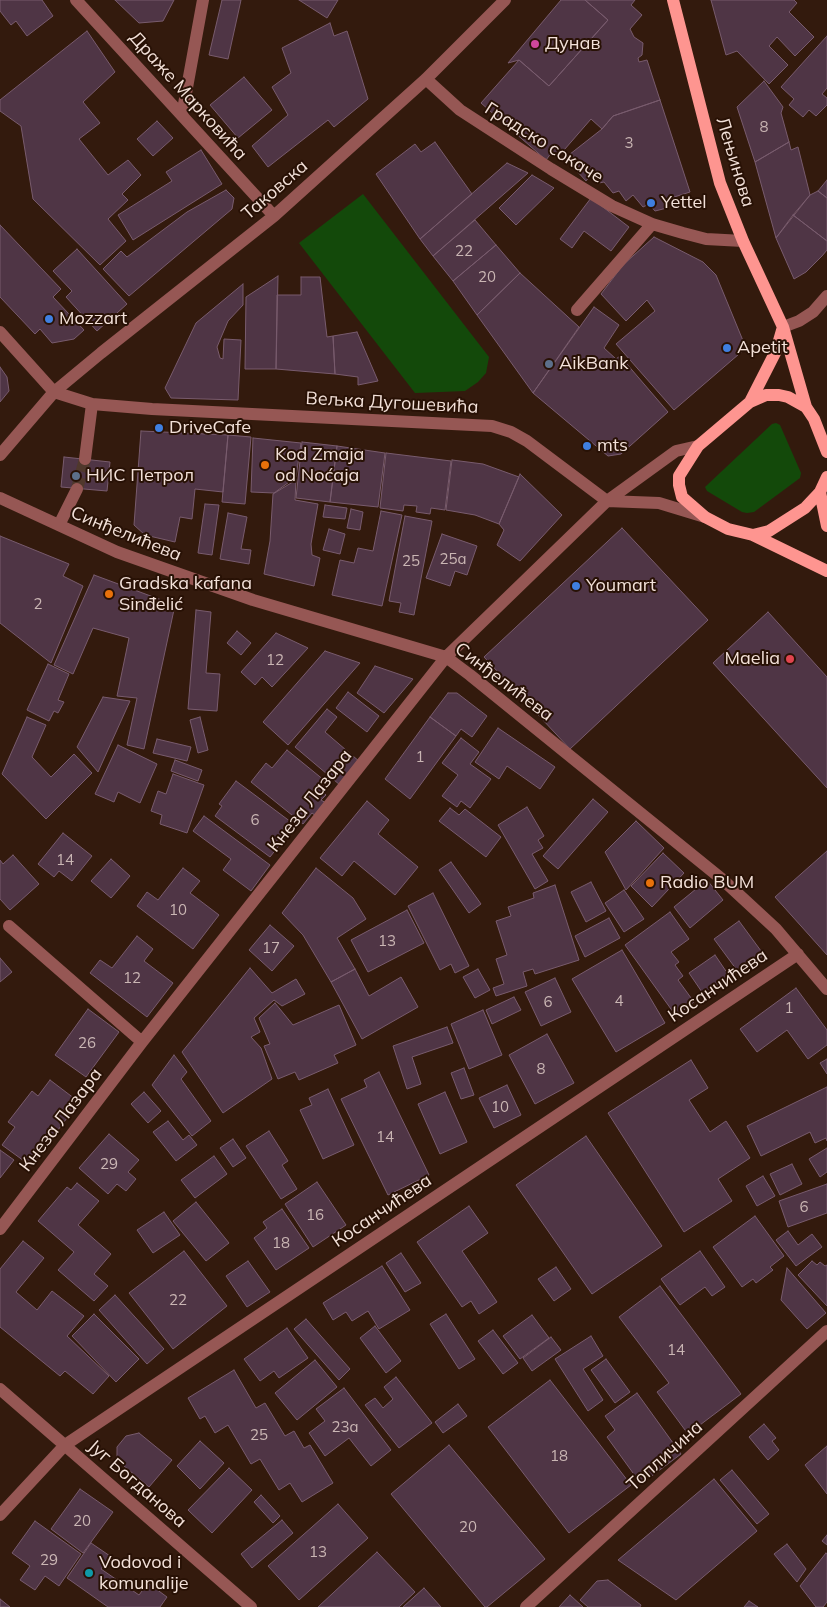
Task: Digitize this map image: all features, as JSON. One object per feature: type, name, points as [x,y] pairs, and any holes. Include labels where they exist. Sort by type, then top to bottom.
[{"type":"main road","name":"Лењинова","points":[[673,0],[720,183],[783,326],[806,407],[814,419],[827,452]]},
{"type":"main road","points":[[750,402],[776,351],[783,326]]},
{"type":"main road","points":[[806,407],[779,394],[766,395],[750,402],[698,446],[679,476],[679,485],[682,498],[705,517],[728,529],[753,535],[827,571]]},
{"type":"main road","points":[[753,535],[769,531],[805,508],[820,492],[827,477]]},
{"type":"main road","points":[[820,492],[827,526]]},
{"type":"street","name":"Драже Марковића","points":[[76,0],[274,216]]},
{"type":"street","points":[[182,115],[203,0]]},
{"type":"street","name":"Таковска","points":[[0,455],[54,392],[274,216],[426,79],[505,0]]},
{"type":"street","name":"Градско сокаче","points":[[426,79],[460,110],[612,206],[652,224],[706,239],[744,241]]},
{"type":"street","points":[[577,310],[652,224]]},
{"type":"street","points":[[783,326],[800,321],[813,312],[827,296]]},
{"type":"street","points":[[0,332],[54,392]]},
{"type":"street","name":"Вељка Дугошевића","points":[[54,392],[92,404],[152,409],[492,426],[511,432],[527,441],[607,502]]},
{"type":"street","points":[[86,459],[92,404]]},
{"type":"street","name":"Кнеза Лазара","points":[[0,1229],[142,1042],[446,657],[607,502],[676,451],[698,446]]},
{"type":"street","points":[[59,526],[78,489]]},
{"type":"street","name":"Синђелићева","points":[[0,498],[117,552],[252,600],[446,657],[722,880],[776,929],[827,989]]},
{"type":"street","points":[[607,502],[659,503],[705,517]]},
{"type":"street","points":[[9,926],[142,1042]]},
{"type":"street","name":"Косанчићева","points":[[0,1515],[65,1445],[798,954]]},
{"type":"street","name":"Топличина","points":[[526,1607],[827,1331]]},
{"type":"street","name":"Југ Богданова","points":[[0,1389],[251,1607]]},
{"type":"green space","points":[[363,194],[489,357],[486,373],[478,382],[465,391],[415,393],[299,243]]},
{"type":"green space","points":[[772,424],[780,425],[801,473],[800,478],[754,512],[747,513],[742,512],[707,491],[705,487]]},
{"type":"building","points":[[0,0],[42,0],[53,16],[27,36],[16,21],[11,25],[0,11]]},
{"type":"building","points":[[115,0],[174,0],[163,21],[139,23]]},
{"type":"building","points":[[222,0],[241,0],[228,59],[209,55]]},
{"type":"building","points":[[299,0],[338,0],[327,18]]},
{"type":"building","points":[[561,0],[585,0],[608,20],[549,86],[519,60],[508,63]]},
{"type":"building","points":[[585,0],[635,0],[631,5],[642,15],[630,29],[634,37],[643,43],[642,55],[638,58],[639,62],[647,60],[660,100],[613,116],[602,129],[591,119],[558,157],[552,152],[546,160],[481,103],[519,60],[549,86],[608,20]]},
{"type":"building","points":[[711,0],[794,0],[797,3],[789,12],[814,37],[795,56],[777,37],[769,46],[788,65],[769,84],[737,51],[726,55]]},
{"type":"building","points":[[330,23],[334,36],[347,31],[368,99],[334,127],[328,120],[268,167],[252,146],[288,115],[272,87],[291,73],[282,48]]},
{"type":"building","points":[[87,31],[115,72],[83,102],[100,123],[79,139],[108,175],[128,160],[141,175],[122,194],[128,200],[108,219],[126,241],[100,265],[33,199],[21,126],[0,111],[0,100]]},
{"type":"building","points":[[827,36],[827,88],[822,94],[827,98],[827,105],[816,116],[809,110],[803,117],[789,105],[794,99],[781,87]]},
{"type":"building","points":[[244,77],[272,110],[238,138],[210,105]]},
{"type":"building","points":[[764,81],[783,107],[781,113],[789,142],[755,162],[737,107]]},
{"type":"building","points":[[660,100],[690,192],[671,198],[667,208],[655,211],[649,204],[643,207],[633,195],[626,201],[619,191],[613,193],[604,182],[599,183],[591,175],[586,181],[565,158],[602,129],[613,116]]},
{"type":"building","points":[[157,121],[173,138],[153,156],[137,139]]},
{"type":"building","points":[[435,142],[472,194],[420,239],[376,174],[415,144],[421,152]]},
{"type":"building","points":[[789,142],[791,150],[798,147],[810,195],[776,238],[755,162]]},
{"type":"building","points":[[201,150],[222,184],[133,240],[118,215],[172,181],[166,172]]},
{"type":"building","points":[[507,163],[528,173],[433,256],[420,239]]},
{"type":"building","points":[[532,175],[554,188],[516,225],[499,208]]},
{"type":"building","points":[[827,180],[827,198],[818,191]]},
{"type":"building","points":[[226,190],[234,198],[232,209],[129,296],[103,269],[121,251],[127,257],[187,212]]},
{"type":"building","points":[[818,191],[827,198],[827,241],[793,215],[810,195]]},
{"type":"building","points":[[591,198],[629,227],[611,251],[584,231],[572,248],[560,239]]},
{"type":"building","points":[[793,215],[827,241],[827,250],[822,256],[806,272],[794,279],[776,238]]},
{"type":"building","points":[[475,220],[496,245],[453,281],[433,256]]},
{"type":"building","points":[[0,225],[61,289],[53,297],[84,330],[74,339],[52,343],[40,329],[35,334],[0,297]]},
{"type":"building","points":[[654,237],[703,262],[716,275],[746,348],[674,410],[616,344],[655,311],[647,300],[626,321],[601,294],[623,265]]},
{"type":"building","points":[[496,245],[520,273],[477,315],[453,281]]},
{"type":"building","points":[[77,249],[127,304],[97,331],[66,297],[72,291],[53,271]]},
{"type":"building","points":[[520,273],[579,327],[533,393],[477,315]]},
{"type":"building","points":[[278,276],[276,369],[245,369],[246,297]]},
{"type":"building","points":[[301,277],[320,277],[327,337],[333,336],[335,374],[276,369],[277,295],[301,295]]},
{"type":"building","points":[[243,284],[243,305],[228,321],[217,347],[220,358],[223,359],[224,339],[241,340],[238,400],[171,398],[165,388],[196,323]]},
{"type":"building","points":[[594,307],[619,325],[604,348],[616,359],[620,356],[668,412],[621,454],[608,456],[533,393]]},
{"type":"building","points":[[357,332],[378,381],[358,385],[358,377],[335,374],[333,336]]},
{"type":"building","points":[[0,367],[7,377],[9,391],[0,402]]},
{"type":"building","points":[[141,431],[228,435],[223,492],[195,489],[192,519],[180,517],[175,542],[145,535],[134,525]]},
{"type":"building","points":[[228,435],[251,437],[245,504],[222,502]]},
{"type":"building","points":[[253,438],[301,443],[296,477],[274,493],[251,492]]},
{"type":"building","points":[[302,442],[337,446],[330,502],[296,498]]},
{"type":"building","points":[[337,446],[385,453],[378,507],[330,502]]},
{"type":"building","points":[[386,453],[451,461],[445,510],[431,508],[430,514],[416,512],[417,506],[404,505],[403,511],[380,508]]},
{"type":"building","points":[[64,457],[110,462],[107,491],[61,487]]},
{"type":"building","points":[[452,460],[483,464],[519,477],[499,524],[475,515],[446,510]]},
{"type":"building","points":[[520,474],[562,515],[520,561],[497,545],[504,530],[499,524]]},
{"type":"building","points":[[296,480],[295,500],[318,504],[311,544],[312,555],[320,558],[314,586],[264,574],[270,541],[273,494]]},
{"type":"building","points":[[205,504],[219,505],[212,555],[198,553]]},
{"type":"building","points":[[325,505],[347,508],[345,519],[323,517]]},
{"type":"building","points":[[351,509],[363,512],[360,530],[347,528]]},
{"type":"building","points":[[381,511],[402,515],[382,606],[332,595],[340,560],[354,563],[358,548],[373,551]]},
{"type":"building","points":[[228,513],[247,517],[241,549],[251,550],[249,564],[220,559]]},
{"type":"building","points":[[405,516],[432,521],[414,615],[399,612],[401,603],[389,601]]},
{"type":"building","points":[[622,528],[708,620],[570,749],[484,657]]},
{"type":"building","points":[[329,529],[345,534],[340,554],[323,550]]},
{"type":"building","points":[[442,534],[477,546],[467,575],[455,571],[450,586],[426,578]]},
{"type":"building","points":[[0,536],[69,564],[63,576],[83,586],[51,663],[0,623]]},
{"type":"building","points":[[94,575],[175,605],[144,749],[127,745],[137,698],[117,696],[129,638],[93,628],[73,674],[54,665]]},
{"type":"building","points":[[196,610],[211,612],[206,673],[220,674],[217,711],[188,709]]},
{"type":"building","points":[[768,612],[827,677],[827,788],[713,663]]},
{"type":"building","points":[[237,631],[251,643],[241,655],[227,643]]},
{"type":"building","points":[[276,633],[308,648],[272,687],[262,677],[255,685],[241,672]]},
{"type":"building","points":[[325,651],[360,663],[288,745],[263,722]]},
{"type":"building","points":[[48,664],[69,674],[58,700],[64,702],[58,713],[54,711],[49,721],[27,710]]},
{"type":"building","points":[[375,666],[413,679],[384,713],[357,693]]},
{"type":"building","points":[[348,692],[379,716],[367,732],[336,708]]},
{"type":"building","points":[[448,693],[457,693],[487,716],[472,737],[461,729],[456,736],[430,717]]},
{"type":"building","points":[[103,697],[130,701],[98,772],[77,747]]},
{"type":"building","points":[[327,709],[337,717],[325,732],[360,762],[340,785],[295,747]]},
{"type":"building","points":[[27,717],[46,725],[32,757],[51,777],[74,754],[92,773],[46,819],[2,774]]},
{"type":"building","points":[[200,717],[208,750],[198,753],[190,720]]},
{"type":"building","points":[[430,717],[456,736],[410,799],[385,779]]},
{"type":"building","points":[[498,728],[555,767],[540,789],[507,766],[499,779],[475,762]]},
{"type":"building","points":[[461,738],[479,752],[470,764],[491,779],[470,808],[461,801],[457,807],[442,796],[458,775],[442,763]]},
{"type":"building","points":[[157,739],[191,747],[187,761],[153,753]]},
{"type":"building","points":[[118,745],[157,764],[140,803],[118,792],[114,802],[95,794]]},
{"type":"building","points":[[287,750],[330,785],[323,792],[326,795],[321,800],[326,803],[316,816],[312,813],[303,824],[251,782],[266,763],[272,768]]},
{"type":"building","points":[[175,760],[202,770],[198,781],[171,771]]},
{"type":"building","points":[[173,774],[204,785],[187,833],[160,824],[162,815],[151,811],[158,791],[166,794]]},
{"type":"building","points":[[236,781],[295,825],[270,857],[215,816],[222,806],[219,804]]},
{"type":"building","points":[[593,799],[608,812],[558,869],[543,856]]},
{"type":"building","points":[[367,801],[389,820],[378,834],[418,867],[395,895],[354,861],[342,876],[320,858]]},
{"type":"building","points":[[527,807],[544,836],[538,840],[543,848],[532,854],[548,881],[535,889],[498,825]]},
{"type":"building","points":[[450,808],[459,815],[465,809],[501,837],[486,857],[439,821]]},
{"type":"building","points":[[204,816],[270,865],[251,891],[223,870],[231,859],[193,831]]},
{"type":"building","points":[[636,821],[664,848],[626,890],[605,852]]},
{"type":"building","points":[[63,833],[92,856],[72,881],[59,871],[54,877],[38,864]]},
{"type":"building","points":[[827,851],[827,955],[775,897]]},
{"type":"building","points":[[663,853],[684,873],[652,907],[631,886]]},
{"type":"building","points":[[13,855],[39,884],[10,910],[0,899],[0,860],[3,864]]},
{"type":"building","points":[[111,859],[130,876],[111,898],[91,881]]},
{"type":"building","points":[[451,862],[481,904],[469,913],[439,870]]},
{"type":"building","points":[[183,868],[200,881],[190,893],[219,915],[193,949],[137,906],[147,892],[158,900]]},
{"type":"building","points":[[316,868],[353,898],[366,919],[337,938],[355,969],[331,982],[303,935],[282,913]]},
{"type":"building","points":[[707,880],[723,900],[690,928],[674,907]]},
{"type":"building","points":[[591,882],[606,911],[586,922],[571,892]]},
{"type":"building","points":[[555,885],[579,960],[535,974],[533,969],[523,972],[527,986],[496,996],[493,988],[504,984],[496,959],[507,955],[496,921],[511,916],[508,907],[534,898],[533,893]]},
{"type":"building","points":[[624,890],[644,919],[624,932],[605,903]]},
{"type":"building","points":[[433,893],[469,966],[455,973],[451,964],[440,970],[408,906]]},
{"type":"building","points":[[407,910],[424,943],[368,972],[351,940]]},
{"type":"building","points":[[670,912],[689,939],[671,952],[679,962],[675,965],[683,976],[678,980],[694,1002],[676,1016],[625,945]]},
{"type":"building","points":[[609,918],[620,938],[585,957],[575,936]]},
{"type":"building","points":[[739,921],[764,955],[739,973],[714,939]]},
{"type":"building","points":[[270,925],[294,946],[272,971],[249,950]]},
{"type":"building","points":[[137,936],[153,949],[144,961],[173,983],[147,1017],[90,973],[100,960],[112,968]]},
{"type":"building","points":[[622,950],[665,1023],[616,1052],[572,979]]},
{"type":"building","points":[[715,955],[732,980],[706,998],[689,973]]},
{"type":"building","points":[[0,958],[12,972],[0,982]]},
{"type":"building","points":[[250,968],[272,993],[296,979],[305,994],[282,1006],[274,1000],[254,1018],[260,1032],[251,1037],[261,1048],[272,1079],[223,1113],[182,1052]]},
{"type":"building","points":[[355,969],[369,996],[401,977],[418,1007],[362,1039],[331,982]]},
{"type":"building","points":[[478,969],[490,990],[475,998],[463,977]]},
{"type":"building","points":[[555,978],[571,1012],[541,1026],[525,992]]},
{"type":"building","points":[[796,988],[827,1030],[827,1045],[808,1059],[787,1030],[757,1052],[740,1029]]},
{"type":"building","points":[[514,997],[521,1010],[492,1024],[486,1010]]},
{"type":"building","points":[[275,1003],[293,1025],[339,1005],[356,1045],[334,1055],[338,1063],[299,1080],[295,1072],[278,1079],[264,1046],[270,1044],[259,1018]]},
{"type":"building","points":[[88,1009],[119,1032],[86,1077],[55,1055]]},
{"type":"building","points":[[483,1010],[502,1055],[469,1069],[451,1024]]},
{"type":"building","points":[[447,1027],[453,1043],[412,1057],[421,1084],[407,1089],[393,1046]]},
{"type":"building","points":[[547,1034],[574,1083],[535,1104],[509,1055]]},
{"type":"building","points":[[174,1055],[187,1072],[181,1079],[211,1121],[192,1136],[152,1085]]},
{"type":"building","points":[[827,1059],[827,1074],[820,1063]]},
{"type":"building","points":[[691,1060],[708,1088],[689,1100],[710,1132],[726,1121],[750,1158],[718,1179],[732,1201],[684,1232],[608,1113]]},
{"type":"building","points":[[464,1068],[474,1095],[461,1099],[451,1073]]},
{"type":"building","points":[[379,1072],[429,1175],[388,1195],[341,1099],[367,1087],[364,1080]]},
{"type":"building","points":[[50,1080],[79,1102],[31,1166],[2,1145],[15,1127],[8,1122],[32,1091],[38,1096]]},
{"type":"building","points":[[507,1085],[521,1115],[494,1128],[479,1098]]},
{"type":"building","points":[[827,1087],[827,1141],[826,1138],[815,1143],[810,1132],[761,1156],[747,1126]]},
{"type":"building","points":[[328,1089],[354,1145],[323,1159],[300,1110],[312,1105],[309,1098]]},
{"type":"building","points":[[144,1092],[161,1111],[148,1123],[131,1104]]},
{"type":"building","points":[[445,1092],[467,1142],[440,1154],[418,1104]]},
{"type":"building","points":[[168,1121],[183,1140],[189,1135],[197,1145],[176,1161],[153,1132]]},
{"type":"building","points":[[269,1131],[288,1161],[282,1165],[297,1189],[281,1199],[246,1146]]},
{"type":"building","points":[[109,1134],[139,1160],[128,1172],[136,1179],[126,1191],[117,1184],[108,1194],[79,1168]]},
{"type":"building","points":[[586,1136],[662,1246],[592,1294],[516,1185]]},
{"type":"building","points":[[233,1139],[246,1158],[233,1167],[220,1148]]},
{"type":"building","points":[[827,1148],[827,1172],[820,1177],[809,1159]]},
{"type":"building","points":[[0,1150],[14,1160],[0,1178]]},
{"type":"building","points":[[214,1156],[227,1174],[195,1198],[181,1180]]},
{"type":"building","points":[[792,1164],[802,1184],[780,1195],[770,1174]]},
{"type":"building","points":[[763,1176],[775,1196],[757,1206],[746,1186]]},
{"type":"building","points":[[317,1182],[346,1225],[313,1247],[285,1204]]},
{"type":"building","points":[[77,1183],[99,1201],[78,1225],[111,1254],[94,1274],[108,1286],[94,1301],[58,1270],[74,1252],[38,1221],[67,1187],[71,1190]]},
{"type":"building","points":[[827,1184],[827,1213],[788,1227],[779,1201]]},
{"type":"building","points":[[196,1202],[229,1243],[206,1261],[173,1221]]},
{"type":"building","points":[[469,1206],[488,1233],[462,1251],[497,1302],[479,1314],[471,1301],[462,1307],[417,1242]]},
{"type":"building","points":[[282,1209],[309,1248],[276,1270],[254,1238],[267,1228],[263,1222]]},
{"type":"building","points":[[164,1212],[180,1235],[153,1253],[137,1230]]},
{"type":"building","points":[[755,1216],[784,1256],[770,1267],[773,1270],[756,1283],[753,1279],[742,1287],[713,1247]]},
{"type":"building","points":[[788,1231],[798,1245],[812,1234],[822,1247],[796,1266],[776,1240]]},
{"type":"building","points":[[23,1241],[44,1258],[16,1292],[37,1310],[52,1291],[84,1316],[67,1336],[109,1376],[93,1394],[65,1371],[60,1376],[0,1327],[0,1269]]},
{"type":"building","points":[[184,1251],[227,1306],[173,1349],[129,1293]]},
{"type":"building","points":[[700,1251],[725,1287],[712,1296],[705,1287],[680,1305],[661,1279]]},
{"type":"building","points":[[401,1253],[421,1283],[405,1292],[386,1263]]},
{"type":"building","points":[[248,1261],[270,1292],[247,1307],[226,1276]]},
{"type":"building","points":[[812,1261],[817,1265],[820,1262],[825,1266],[827,1265],[827,1306],[798,1275]]},
{"type":"building","points":[[382,1266],[410,1310],[379,1329],[368,1311],[352,1321],[346,1312],[333,1320],[323,1303]]},
{"type":"building","points":[[556,1267],[571,1289],[554,1301],[538,1279]]},
{"type":"building","points":[[787,1268],[826,1313],[807,1329],[781,1300]]},
{"type":"building","points":[[660,1286],[741,1394],[688,1434],[657,1392],[669,1383],[619,1317]]},
{"type":"building","points":[[115,1295],[164,1349],[147,1364],[99,1310]]},
{"type":"building","points":[[94,1314],[139,1359],[116,1382],[72,1336]]},
{"type":"building","points":[[446,1314],[475,1359],[459,1369],[430,1324]]},
{"type":"building","points":[[532,1315],[549,1338],[520,1359],[503,1336]]},
{"type":"building","points":[[306,1319],[350,1369],[339,1380],[294,1329]]},
{"type":"building","points":[[375,1326],[401,1361],[386,1373],[360,1338]]},
{"type":"building","points":[[287,1328],[308,1358],[279,1378],[274,1371],[260,1381],[244,1359]]},
{"type":"building","points":[[493,1330],[518,1363],[503,1374],[478,1341]]},
{"type":"building","points":[[591,1336],[603,1356],[583,1369],[603,1400],[588,1411],[555,1359]]},
{"type":"building","points":[[551,1337],[561,1350],[532,1371],[523,1358]]},
{"type":"building","points":[[606,1359],[630,1392],[615,1403],[591,1370]]},
{"type":"building","points":[[315,1360],[337,1387],[297,1420],[275,1393]]},
{"type":"building","points":[[234,1370],[256,1408],[265,1403],[285,1436],[294,1431],[304,1448],[310,1445],[333,1483],[302,1502],[290,1483],[279,1490],[260,1459],[251,1464],[228,1425],[215,1433],[205,1416],[200,1419],[188,1398]]},
{"type":"building","points":[[396,1377],[432,1423],[399,1448],[365,1405],[375,1398],[383,1408],[393,1399],[384,1387]]},
{"type":"building","points":[[550,1380],[631,1485],[569,1533],[488,1427]]},
{"type":"building","points":[[344,1388],[391,1450],[371,1466],[349,1438],[325,1456],[309,1433],[325,1421],[316,1409]]},
{"type":"building","points":[[637,1393],[681,1454],[641,1484],[607,1437],[615,1430],[605,1416]]},
{"type":"building","points":[[458,1404],[467,1416],[443,1433],[435,1422]]},
{"type":"building","points":[[764,1424],[776,1438],[772,1441],[779,1450],[768,1460],[749,1437]]},
{"type":"building","points":[[139,1433],[172,1460],[149,1487],[117,1460],[117,1447],[126,1436]]},
{"type":"building","points":[[200,1441],[224,1463],[200,1489],[177,1466]]},
{"type":"building","points":[[449,1445],[545,1559],[487,1607],[485,1607],[391,1494]]},
{"type":"building","points":[[827,1446],[827,1494],[805,1465]]},
{"type":"building","points":[[229,1468],[252,1490],[212,1533],[188,1510]]},
{"type":"building","points":[[732,1470],[769,1514],[757,1524],[720,1480]]},
{"type":"building","points":[[714,1479],[757,1531],[676,1600],[618,1560]]},
{"type":"building","points":[[80,1489],[113,1512],[83,1553],[51,1529]]},
{"type":"building","points":[[261,1495],[280,1516],[273,1523],[254,1502]]},
{"type":"building","points":[[338,1504],[368,1538],[299,1600],[268,1566]]},
{"type":"building","points":[[282,1520],[293,1533],[252,1568],[241,1554]]},
{"type":"building","points":[[35,1521],[81,1554],[59,1586],[45,1576],[35,1590],[20,1580],[30,1566],[12,1553]]},
{"type":"building","points":[[827,1535],[827,1545],[822,1541]]},
{"type":"building","name":"Vodovod i komunalije","points":[[91,1543],[110,1556],[101,1569],[139,1595],[148,1583],[167,1597],[160,1607],[108,1607],[67,1578]]},
{"type":"building","points":[[787,1544],[806,1569],[797,1582],[774,1554]]},
{"type":"building","points":[[377,1552],[415,1592],[399,1607],[318,1607]]},
{"type":"building","points":[[826,1553],[827,1602],[823,1607],[816,1607],[800,1586]]},
{"type":"building","points":[[608,1580],[641,1605],[640,1607],[588,1607],[580,1600],[597,1581]]},
{"type":"building","points":[[424,1588],[441,1607],[403,1607]]},
{"type":"building","points":[[570,1595],[583,1607],[559,1607]]},
{"type":"building","points":[[0,1599],[10,1607],[0,1607]]},
{"type":"building","points":[[749,1601],[758,1607],[744,1607]]},
{"type":"tunnel","points":[[77,489],[85,459]]},
{"type":"place","name":"Дунав","points":[[535,44]]},
{"type":"place","name":"Yettel","points":[[651,203]]},
{"type":"place","name":"Mozzart","points":[[49,319]]},
{"type":"place","name":"Apetit","points":[[727,348]]},
{"type":"place","name":"AikBank","points":[[549,364]]},
{"type":"place","name":"DriveCafe","points":[[159,428]]},
{"type":"place","name":"mts","points":[[587,446]]},
{"type":"place","name":"Kod Zmaja od Noćaja","points":[[265,465]]},
{"type":"place","name":"НИС Петрол","points":[[76,476]]},
{"type":"place","name":"Youmart","points":[[576,586]]},
{"type":"place","name":"Gradska kafana Sinđelić","points":[[109,594]]},
{"type":"place","name":"Maelia","points":[[790,659]]},
{"type":"place","name":"Radio BUM","points":[[650,883]]},
{"type":"place","name":"Vodovod i komunalije","points":[[89,1573]]}]
